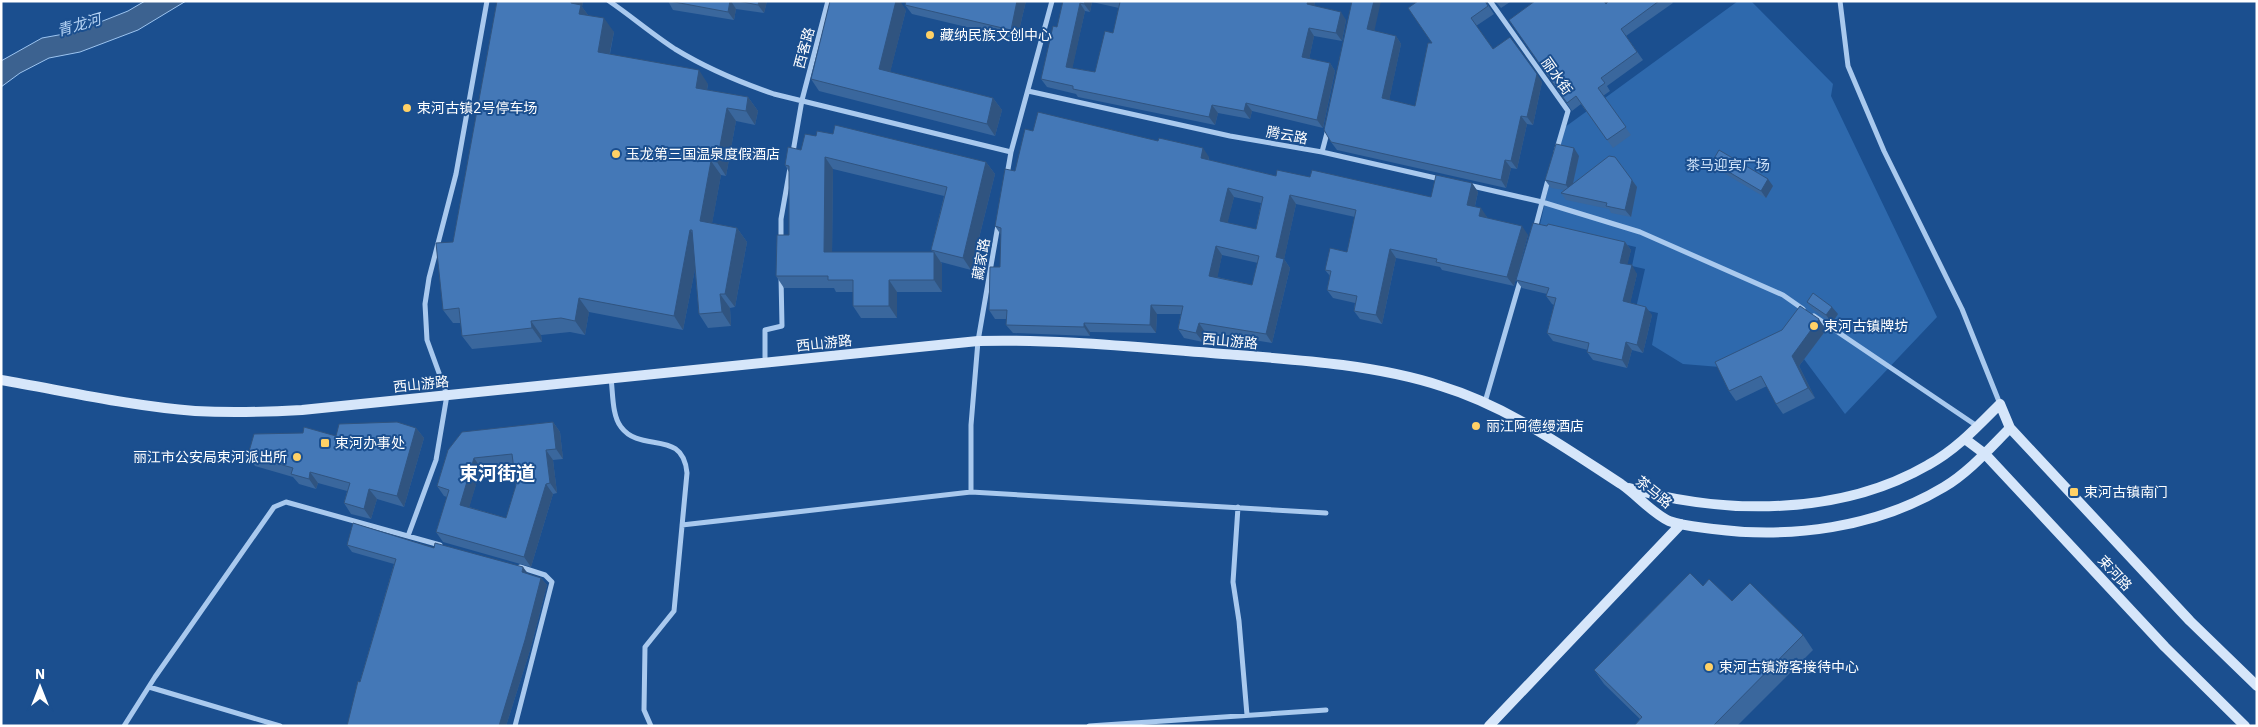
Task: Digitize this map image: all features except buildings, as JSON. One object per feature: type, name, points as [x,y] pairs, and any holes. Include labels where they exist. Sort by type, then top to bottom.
[{"type":"street","points":[[408,536],[436,460],[447,395],[427,340],[425,304],[429,278],[456,174],[487,1]]},
{"type":"street","points":[[609,1],[674,48],[696,61],[746,84],[774,94],[1010,152]]},
{"type":"street","name":"西客路","points":[[793,155],[802,100],[828,1]]},
{"type":"street","points":[[1006,181],[1010,152],[1052,1]]},
{"type":"street","name":"丽水街","points":[[1490,1],[1568,111],[1554,158]]},
{"type":"street","points":[[1840,1],[1848,66],[1884,151],[1962,309],[2000,404]]},
{"type":"street","name":"腾云路","points":[[1028,91],[1230,136],[1322,152],[1447,180]]},
{"type":"street","points":[[1322,152],[1329,124]]},
{"type":"street","points":[[781,247],[782,218],[791,164]]},
{"type":"street","points":[[1531,240],[1551,168]]},
{"type":"street","points":[[1466,185],[1542,202],[1640,232],[1783,295],[1978,427]]},
{"type":"street","name":"藏家路","points":[[971,492],[971,425],[978,341],[999,218]]},
{"type":"street","points":[[1486,402],[1523,269]]},
{"type":"street","points":[[765,363],[765,330],[782,326],[781,275]]},
{"type":"street","name":"西山游路","points":[[1,380],[162,407],[228,412],[302,410],[978,341],[1056,341],[1298,360],[1412,378],[1442,386],[1486,402],[1518,419],[1624,486]]},
{"type":"street","points":[[611,378],[617,419],[621,428],[633,438],[673,446],[686,459],[687,473],[674,612],[645,647],[644,710],[651,726]]},
{"type":"street","name":"茶马路","points":[[1624,486],[1662,497],[1765,506],[1796,505],[1854,495],[1897,481],[1929,465],[1965,439],[2000,404]]},
{"type":"street","name":"束河路","points":[[2000,404],[2010,428],[2190,621],[2257,686]]},
{"type":"street","name":"茶马路","points":[[1624,486],[1667,520],[1681,524],[1732,532],[1803,531],[1853,522],[1907,505],[1942,488],[1962,475],[2010,428]]},
{"type":"street","name":"束河路","points":[[1965,439],[1985,454],[2164,647],[2246,726]]},
{"type":"street","points":[[682,525],[971,492],[1326,513]]},
{"type":"street","points":[[124,726],[149,687],[274,508],[286,502],[444,546]]},
{"type":"street","points":[[1238,508],[1233,582],[1239,622],[1247,715]]},
{"type":"street","points":[[1489,726],[1681,524]]},
{"type":"street","points":[[515,726],[552,582],[545,575],[518,567]]},
{"type":"street","points":[[149,687],[280,726]]},
{"type":"street","points":[[1089,726],[1326,710]]},
{"type":"green space","name":"茶马迎宾广场","points":[[1738,1],[1751,1],[1833,84],[1831,96],[1937,317],[1845,414],[1786,335],[1720,367],[1683,364],[1652,345],[1658,313],[1636,308],[1645,269],[1632,266],[1636,247],[1540,225],[1561,130]]},
{"type":"shaded area","points":[[145,1],[186,1],[138,30],[80,52],[49,58],[20,73],[1,87],[1,61],[42,38],[75,32],[128,11]]},
{"type":"place","name":"藏纳民族文创中心","points":[[930,35]]},
{"type":"place","name":"束河古镇2号停车场","points":[[407,108]]},
{"type":"place","name":"玉龙第三国温泉度假酒店","points":[[616,154]]},
{"type":"place","name":"束河古镇牌坊","points":[[1814,326]]},
{"type":"place","name":"丽江阿德缦酒店","points":[[1476,426]]},
{"type":"place","name":"束河办事处","points":[[325,443]]},
{"type":"place","name":"丽江市公安局束河派出所","points":[[297,457]]},
{"type":"place","name":"束河古镇南门","points":[[2074,492]]},
{"type":"place","name":"束河古镇游客接待中心","points":[[1709,667]]},
{"type":"district","name":"束河街道","points":[[497,473]]},
{"type":"water label","name":"青龙河","points":[[79,25]]}]
